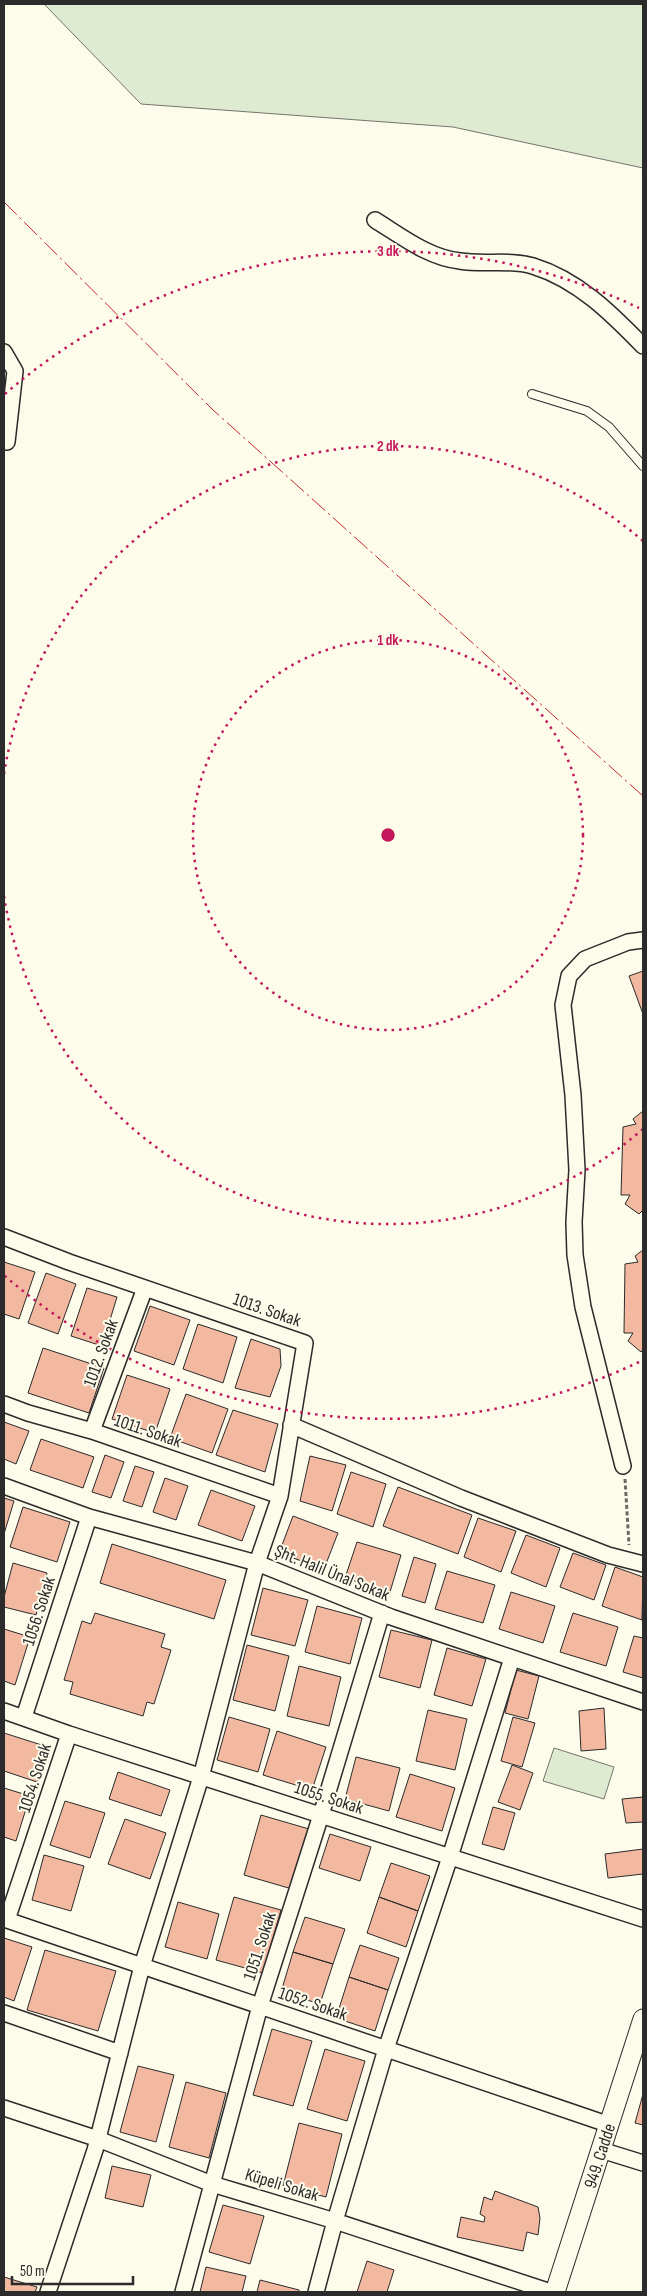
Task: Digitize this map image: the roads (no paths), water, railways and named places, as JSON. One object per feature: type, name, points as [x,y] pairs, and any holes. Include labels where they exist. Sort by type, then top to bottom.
[{"type":"street","points":[[375,220],[436,256],[458,261],[508,262],[533,266],[577,285],[607,310],[643,346]]},
{"type":"street","points":[[4,352],[15,371],[7,442]]},
{"type":"street","points":[[622,1466],[583,1307],[575,1255],[574,1222],[577,1170],[574,1105],[563,1005],[569,976],[585,959],[628,942],[643,940]]},
{"type":"street","name":"1013. Sokak","points":[[4,1237],[305,1343],[280,1496],[257,1563],[200,1776],[142,1966],[98,2139],[48,2292]]},
{"type":"street","name":"1012. Sokak","points":[[92,1431],[145,1288]]},
{"type":"street","name":"1011. Sokak","points":[[4,1404],[28,1413],[92,1431],[280,1496]]},
{"type":"street","points":[[291,1426],[461,1498],[608,1555],[636,1562]]},
{"type":"street","name":"Şht. Halil Ünal Sokak","points":[[4,1486],[89,1517],[257,1563],[382,1613],[643,1702]]},
{"type":"street","name":"1056. Sokak","points":[[24,1717],[89,1517]]},
{"type":"street","name":"1051. Sokak","points":[[183,2292],[260,2006],[321,1815],[382,1613]]},
{"type":"street","points":[[316,2292],[386,2049],[450,1857],[512,1658]]},
{"type":"street","name":"1055. Sokak","points":[[4,1711],[69,1734],[643,1919]]},
{"type":"street","name":"1054. Sokak","points":[[5,1919],[69,1734]]},
{"type":"street","name":"1052. Sokak","points":[[5,1919],[610,2125]]},
{"type":"street","points":[[4,2013],[120,2053]]},
{"type":"street","name":"949. Cadde","points":[[555,2292],[610,2125],[638,2052],[643,2019]]},
{"type":"street","name":"Küpeli Sokak","points":[[4,2108],[98,2139],[212,2184],[335,2221],[551,2292]]},
{"type":"street","points":[[602,2150],[643,2163]]},
{"type":"lane","points":[[532,394],[587,411],[609,427],[643,466]]}]
